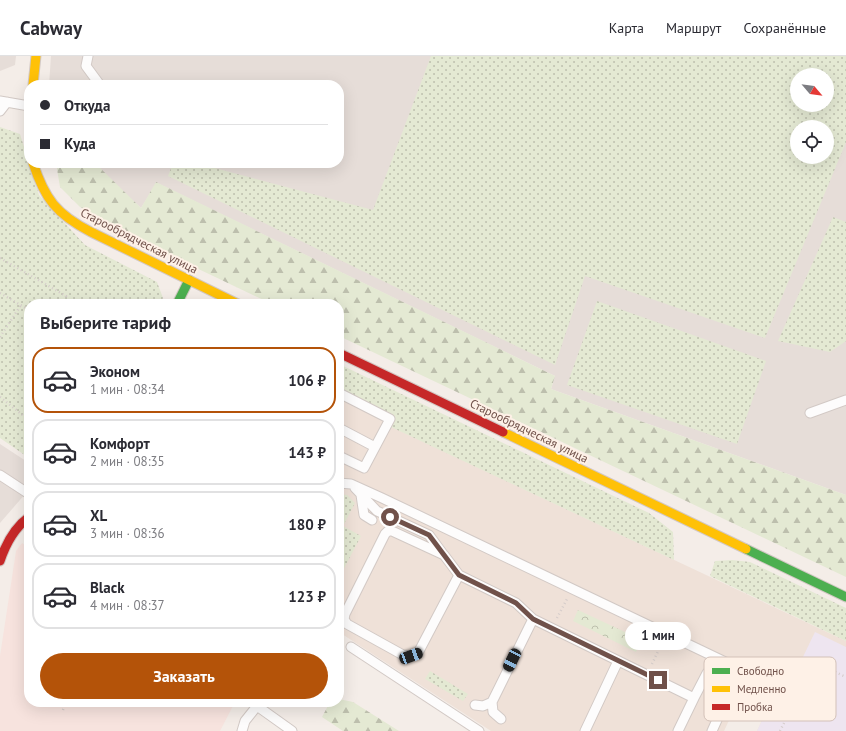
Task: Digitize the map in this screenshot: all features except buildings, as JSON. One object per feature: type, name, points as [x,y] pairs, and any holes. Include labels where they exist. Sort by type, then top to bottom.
[{"type":"street","points":[[34,80],[36,56]]},
{"type":"street","name":"Старообрядческая улица","points":[[35,168],[45,193],[54,206],[66,217],[155,264],[228,299]]},
{"type":"street","points":[[180,299],[189,280]]},
{"type":"street","name":"Старообрядческая улица","points":[[344,355],[708,532],[846,597]]},
{"type":"street","points":[[0,561],[2,546],[24,521]]},
{"type":"lane","points":[[88,56],[86,66],[96,80]]},
{"type":"lane","points":[[0,111],[4,102],[24,105]]},
{"type":"lane","points":[[344,395],[390,419],[364,468],[344,458]]},
{"type":"lane","points":[[810,413],[846,400]]},
{"type":"lane","points":[[344,431],[375,447]]},
{"type":"lane","points":[[0,475],[24,491]]},
{"type":"lane","points":[[344,483],[351,484],[715,657]]},
{"type":"lane","points":[[351,484],[377,511],[429,535],[459,575],[516,603],[533,619],[694,698]]},
{"type":"lane","points":[[361,495],[364,515],[372,520]]},
{"type":"lane","points":[[444,555],[392,531],[388,531],[385,534],[344,620],[347,624],[403,655],[411,656],[418,653],[459,575]]},
{"type":"lane","points":[[501,719],[493,712],[492,702],[533,619]]},
{"type":"lane","points":[[351,647],[479,731]]},
{"type":"lane","points":[[585,731],[618,661]]},
{"type":"lane","points":[[678,731],[704,679]]},
{"type":"lane","points":[[475,705],[483,706],[492,702]]},
{"type":"lane","points":[[242,731],[245,721],[256,707]]},
{"type":"lane","points":[[258,707],[292,731]]},
{"type":"lane","points":[[712,731],[717,721]]},
{"type":"lane","points":[[683,722],[685,731]]},
{"type":"path","points":[[0,258],[66,296],[65,299]]},
{"type":"path","points":[[0,293],[24,307]]},
{"type":"path","points":[[0,337],[21,305]]},
{"type":"path","points":[[0,397],[24,416]]},
{"type":"path","points":[[552,628],[568,596]]},
{"type":"path","points":[[646,674],[663,642]]},
{"type":"path","points":[[836,673],[846,678]]},
{"type":"path","points":[[780,731],[785,721]]},
{"type":"shaded area","points":[[0,56],[16,56],[15,65],[0,71]]},
{"type":"shaded area","points":[[51,56],[846,56],[846,495],[551,389],[555,376],[157,183],[141,208],[97,168],[344,168],[344,80],[49,80]]},
{"type":"shaded area","points":[[344,392],[395,418],[392,427],[846,641],[846,731],[757,731],[762,721],[836,721],[836,657],[704,657],[704,721],[729,721],[724,731],[491,731],[344,635]]},
{"type":"shaded area","points":[[0,444],[24,460],[24,495],[0,523]]},
{"type":"shaded area","points":[[22,543],[24,544],[24,707],[232,707],[220,731],[0,731],[0,656],[16,551]]},
{"type":"shaded area","points":[[815,632],[846,647],[846,731],[757,731],[762,721],[836,721],[836,657],[803,657]]},
{"type":"green space","points":[[431,56],[846,56],[846,142],[765,338],[585,276],[555,365],[168,176],[171,168],[215,168],[373,210]]},
{"type":"green space","points":[[0,127],[20,134],[24,147],[24,168],[31,168],[39,195],[85,245],[157,282],[163,298],[24,299],[24,455],[0,438]]},
{"type":"green space","points":[[57,168],[100,168],[141,208],[156,182],[555,376],[551,389],[846,495],[846,577],[344,338],[344,299],[262,299],[125,234],[80,207],[60,187]]},
{"type":"green space","points":[[833,217],[846,222],[846,341],[830,352],[778,341]]},
{"type":"green space","points":[[597,301],[766,361],[737,444],[567,385]]},
{"type":"green space","points":[[344,366],[649,513],[673,532],[674,560],[391,427],[394,418],[344,393]]},
{"type":"green space","points":[[344,495],[347,495],[355,503],[344,524]]},
{"type":"green space","points":[[344,527],[361,536],[344,568]]},
{"type":"green space","points":[[732,560],[750,562],[846,608],[846,641],[710,576],[715,561]]},
{"type":"green space","points":[[578,610],[642,640],[636,652],[573,621]]},
{"type":"green space","points":[[430,671],[468,694],[463,701],[425,679]]},
{"type":"green space","points":[[344,700],[353,702],[399,731],[343,731],[322,717],[327,707],[344,707]]},
{"type":"traffic: fast","points":[[180,299],[189,280]]},
{"type":"traffic: fast","points":[[746,549],[846,597]]},
{"type":"traffic: slow","points":[[34,80],[36,56]]},
{"type":"traffic: slow","points":[[35,168],[47,196],[60,212],[69,219],[91,232],[228,299]]},
{"type":"traffic: slow","points":[[503,432],[746,549]]},
{"type":"traffic: jam","points":[[344,355],[503,432]]},
{"type":"traffic: jam","points":[[0,561],[11,536],[24,521]]},
{"type":"route","points":[[390,517],[429,535],[459,575],[516,603],[533,619],[658,680]]}]
